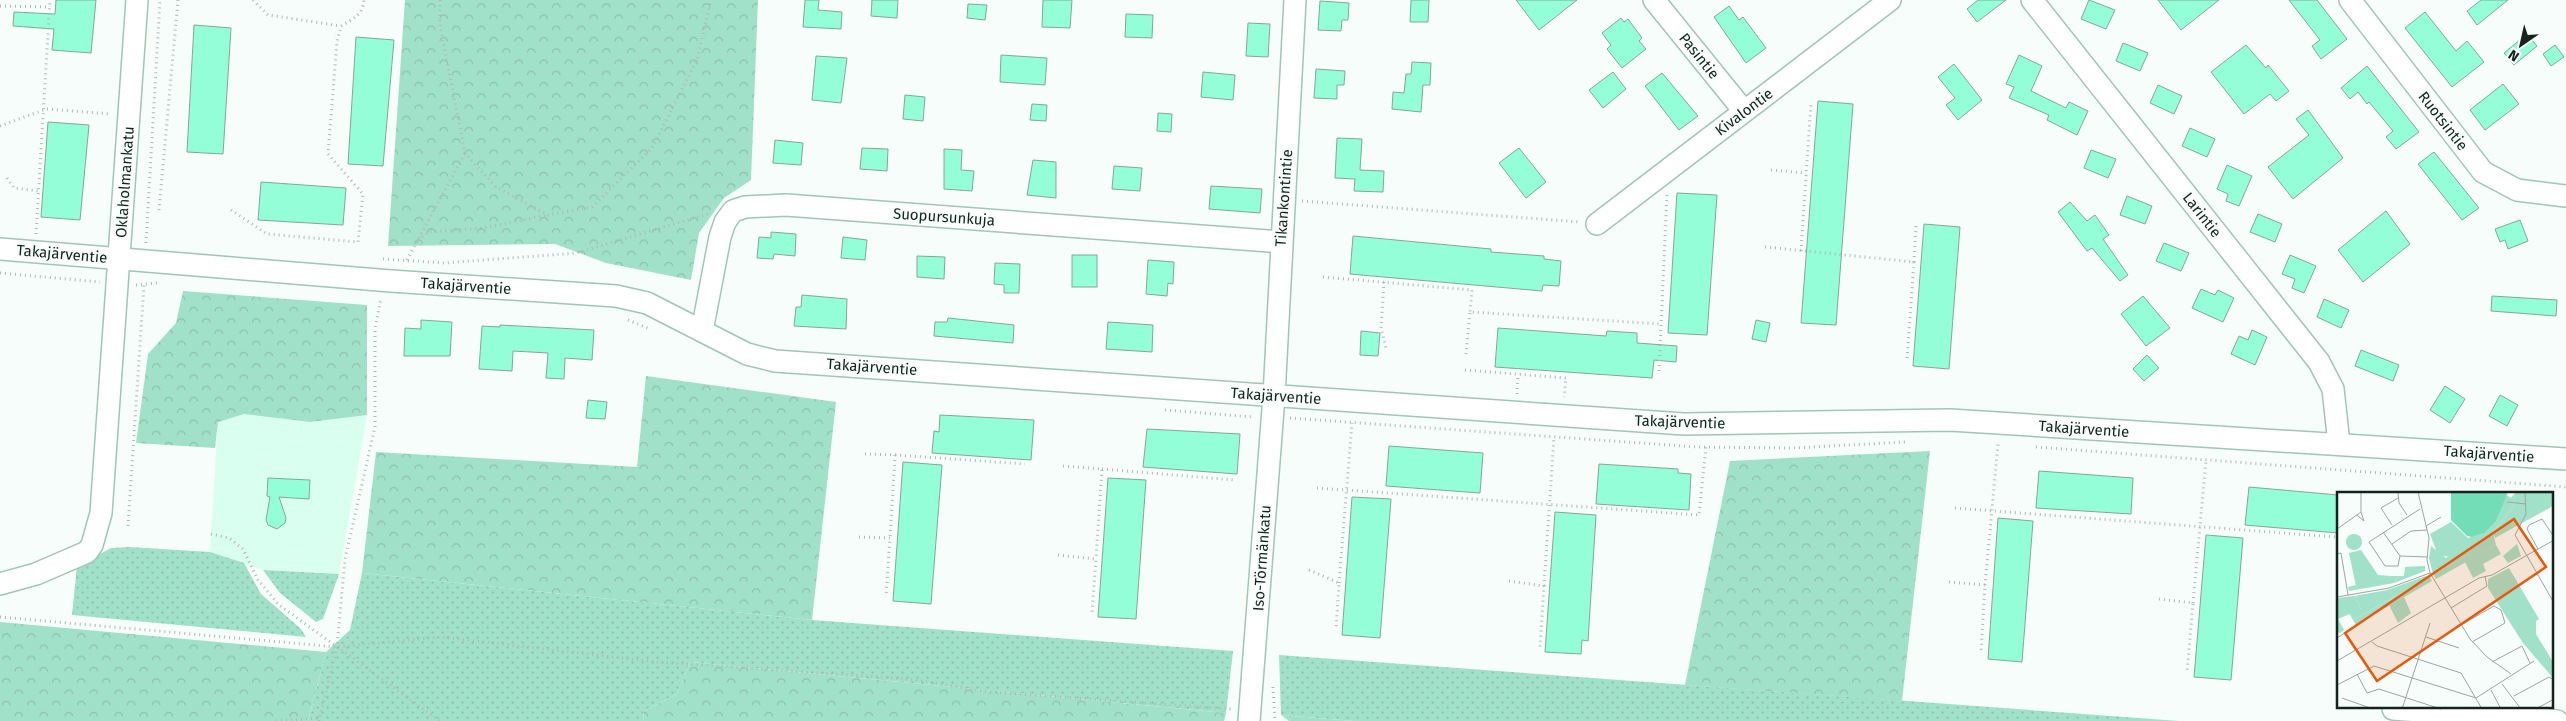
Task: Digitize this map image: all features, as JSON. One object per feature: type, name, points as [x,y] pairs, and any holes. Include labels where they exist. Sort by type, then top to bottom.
[{"type":"street","name":"Oklaholmankatu","points":[[0,584],[36,574],[87,552],[92,545],[101,513],[137,0]]},
{"type":"street","name":"Tikankontintie","points":[[1274,396],[1295,0]]},
{"type":"street","name":"Pasintie","points":[[1654,0],[1744,112]]},
{"type":"street","name":"Kivalontie","points":[[1597,224],[1890,0]]},
{"type":"street","name":"Larintie","points":[[2032,0],[2319,362],[2333,389],[2339,444]]},
{"type":"street","name":"Ruotsintie","points":[[2350,0],[2483,172],[2517,190],[2566,196]]},
{"type":"street","name":"Suopursunkuja","points":[[733,211],[745,207],[786,205],[1281,242]]},
{"type":"street","points":[[702,331],[720,237],[725,222],[733,211]]},
{"type":"street","name":"Takajärventie","points":[[0,249],[35,252],[120,249],[391,281],[616,296],[647,303],[747,354],[774,361],[1684,424],[1950,420],[2566,459]]},
{"type":"street","name":"Iso-Törmänkatu","points":[[1249,715],[1274,396]]},
{"type":"street","points":[[2392,709],[2464,715],[2518,715],[2557,721]]},
{"type":"path","points":[[35,252],[50,0]]},
{"type":"path","points":[[159,210],[178,0]]},
{"type":"path","points":[[253,0],[268,15],[341,26],[358,17],[364,7],[364,0]]},
{"type":"path","points":[[440,0],[440,25],[465,153],[496,188],[548,215]]},
{"type":"path","points":[[416,242],[429,232],[484,228],[592,206],[652,148],[697,60],[711,0]]},
{"type":"path","points":[[0,6],[50,7]]},
{"type":"path","points":[[231,210],[267,234],[358,242],[363,194],[328,154],[337,41],[341,26]]},
{"type":"path","points":[[1801,251],[1811,103]]},
{"type":"path","points":[[0,126],[46,109],[129,116]]},
{"type":"path","points":[[276,721],[319,720],[337,647],[345,559],[375,427],[375,328],[381,297],[406,260],[465,153]]},
{"type":"path","points":[[1659,371],[1668,170]]},
{"type":"path","points":[[1771,170],[1806,172]]},
{"type":"path","points":[[7,178],[14,188],[38,191]]},
{"type":"path","points":[[1284,199],[1597,224]]},
{"type":"path","points":[[378,258],[444,263],[576,253],[717,211],[733,211]]},
{"type":"path","points":[[1907,359],[1916,226]]},
{"type":"path","points":[[120,249],[156,242]]},
{"type":"path","points":[[1766,247],[1914,262]]},
{"type":"path","points":[[1323,277],[1472,290],[1466,354]]},
{"type":"path","points":[[1384,282],[1381,328],[1386,348]]},
{"type":"path","points":[[1470,312],[1661,324]]},
{"type":"path","points":[[1465,370],[1566,378],[1562,417]]},
{"type":"path","points":[[1336,630],[1352,423]]},
{"type":"path","points":[[1540,647],[1554,437]]},
{"type":"path","points":[[1980,652],[1998,444]]},
{"type":"path","points":[[1317,488],[1699,515],[1706,447]]},
{"type":"path","points":[[865,454],[1025,464]]},
{"type":"path","points":[[886,597],[895,455]]},
{"type":"path","points":[[2187,673],[2206,460]]},
{"type":"path","points":[[1063,466],[1235,480]]},
{"type":"path","points":[[1092,613],[1102,469]]},
{"type":"path","points":[[1955,508],[2336,537]]},
{"type":"path","points":[[210,534],[229,538],[243,549],[267,593],[279,605],[440,721]]},
{"type":"path","points":[[860,537],[890,538]]},
{"type":"path","points":[[1058,555],[1096,559]]},
{"type":"path","points":[[1309,570],[1339,583]]},
{"type":"path","points":[[1509,581],[1544,586]]},
{"type":"path","points":[[1950,582],[1985,585]]},
{"type":"path","points":[[2160,599],[2193,603]]},
{"type":"path","points":[[0,617],[337,647],[441,637],[657,662],[909,679],[990,692],[1147,704],[1249,715],[1274,709]]},
{"type":"shaded area","points":[[244,414],[310,422],[367,415],[339,574],[263,570],[210,552],[218,421]]},
{"type":"green space","points":[[405,0],[758,0],[751,180],[724,198],[699,233],[691,280],[606,263],[555,244],[388,246]]},
{"type":"green space","points":[[183,291],[367,305],[367,415],[310,422],[244,414],[218,422],[215,448],[136,443],[148,354],[176,323]]},
{"type":"green space","points":[[646,376],[836,402],[812,620],[362,573],[376,452],[637,467]]},
{"type":"green space","points":[[1930,451],[1902,701],[1685,685],[1730,461]]},
{"type":"green space","points":[[130,547],[210,552],[244,563],[261,594],[301,629],[306,637],[72,615],[77,565],[111,548]]},
{"type":"green space","points":[[263,570],[339,574],[323,619],[316,622],[280,593]]},
{"type":"green space","points":[[362,573],[812,620],[1233,651],[1226,713],[690,662],[677,694],[644,711],[643,721],[308,721],[326,652],[350,630]]},
{"type":"green space","points":[[0,622],[326,652],[308,721],[0,721]]},
{"type":"green space","points":[[1279,655],[2179,721],[1354,721],[1281,715]]},
{"type":"green space","points":[[690,662],[1226,713],[1224,721],[643,721],[644,711],[677,694]]},
{"type":"green space","points":[[1281,715],[1354,721],[1289,721]]},
{"type":"building","points":[[56,0],[96,0],[91,53],[52,50],[54,29],[13,26],[14,12],[55,14]]},
{"type":"building","points":[[805,0],[819,0],[818,10],[842,12],[841,29],[803,27]]},
{"type":"building","points":[[872,0],[898,0],[897,18],[871,16]]},
{"type":"building","points":[[1043,0],[1072,0],[1070,28],[1042,27]]},
{"type":"building","points":[[1411,0],[1429,0],[1428,22],[1410,22]]},
{"type":"building","points":[[1516,0],[1577,0],[1539,30]]},
{"type":"building","points":[[1978,0],[2006,0],[1977,22],[1967,9]]},
{"type":"building","points":[[2089,0],[2115,10],[2106,29],[2081,19]]},
{"type":"building","points":[[2158,0],[2219,0],[2181,30]]},
{"type":"building","points":[[2289,0],[2317,0],[2347,39],[2321,59],[2312,46],[2320,40]]},
{"type":"building","points":[[2481,0],[2508,0],[2477,25],[2467,11]]},
{"type":"building","points":[[1320,1],[1349,3],[1348,20],[1342,20],[1341,31],[1318,30]]},
{"type":"building","points":[[968,4],[987,5],[985,20],[967,18]]},
{"type":"building","points":[[1729,6],[1739,20],[1743,17],[1766,48],[1746,63],[1714,17]]},
{"type":"building","points":[[2425,12],[2456,51],[2467,41],[2484,62],[2452,87],[2405,28]]},
{"type":"building","points":[[1126,14],[1153,15],[1152,38],[1125,37]]},
{"type":"building","points":[[1621,18],[1624,22],[1628,19],[1642,38],[1639,41],[1646,49],[1622,68],[1607,49],[1611,45],[1602,33]]},
{"type":"building","points":[[1248,23],[1270,24],[1268,57],[1246,56]]},
{"type":"building","points":[[194,25],[231,28],[223,154],[187,152]]},
{"type":"building","points":[[2527,34],[2537,46],[2514,65],[2504,53]]},
{"type":"building","points":[[356,37],[394,40],[383,166],[348,164]]},
{"type":"building","points":[[2123,43],[2148,53],[2140,71],[2116,61]]},
{"type":"building","points":[[2246,45],[2266,68],[2268,65],[2289,91],[2276,101],[2270,94],[2244,114],[2211,72]]},
{"type":"building","points":[[2555,45],[2564,57],[2551,66],[2543,54]]},
{"type":"building","points":[[1001,55],[1047,58],[1045,85],[1000,82]]},
{"type":"building","points":[[2019,55],[2042,66],[2031,91],[2066,108],[2069,102],[2088,111],[2077,135],[2047,120],[2049,115],[2009,98],[2014,87],[2006,84]]},
{"type":"building","points":[[816,56],[847,58],[841,103],[812,100]]},
{"type":"building","points":[[1412,62],[1431,63],[1430,85],[1423,85],[1421,112],[1392,109],[1393,92],[1404,93],[1406,74],[1411,74]]},
{"type":"building","points":[[1954,64],[1982,100],[1958,120],[1946,105],[1955,98],[1938,77]]},
{"type":"building","points":[[2367,66],[2419,132],[2396,149],[2386,137],[2393,131],[2369,102],[2367,104],[2358,92],[2350,99],[2341,88]]},
{"type":"building","points":[[1316,69],[1345,71],[1344,85],[1337,85],[1337,99],[1314,98]]},
{"type":"building","points":[[1203,72],[1235,75],[1233,100],[1201,97]]},
{"type":"building","points":[[1613,72],[1626,89],[1603,108],[1589,90]]},
{"type":"building","points":[[1662,73],[1698,116],[1679,130],[1645,86]]},
{"type":"building","points":[[2503,84],[2519,104],[2485,130],[2470,110]]},
{"type":"building","points":[[2158,85],[2182,96],[2174,114],[2150,103]]},
{"type":"building","points":[[905,95],[925,97],[923,121],[903,119]]},
{"type":"building","points":[[1818,101],[1853,104],[1836,325],[1801,323]]},
{"type":"building","points":[[1032,104],[1047,105],[1046,121],[1030,120]]},
{"type":"building","points":[[2308,110],[2343,158],[2293,199],[2268,167],[2309,135],[2296,119]]},
{"type":"building","points":[[1158,113],[1172,114],[1171,132],[1157,131]]},
{"type":"building","points":[[48,122],[89,125],[80,220],[41,217]]},
{"type":"building","points":[[2190,128],[2215,139],[2207,157],[2182,146]]},
{"type":"building","points":[[1337,138],[1362,139],[1360,170],[1384,171],[1383,192],[1354,191],[1355,179],[1335,178]]},
{"type":"building","points":[[775,140],[803,143],[801,165],[773,163]]},
{"type":"building","points":[[862,148],[888,149],[887,171],[860,169]]},
{"type":"building","points":[[1519,148],[1546,182],[1526,198],[1499,163]]},
{"type":"building","points":[[944,149],[962,150],[961,170],[974,171],[972,191],[944,189]]},
{"type":"building","points":[[2091,150],[2116,159],[2108,178],[2084,168]]},
{"type":"building","points":[[2434,152],[2479,208],[2462,220],[2418,164]]},
{"type":"building","points":[[1033,160],[1056,162],[1056,198],[1027,195]]},
{"type":"building","points":[[2227,165],[2252,176],[2239,206],[2226,201],[2228,194],[2217,189]]},
{"type":"building","points":[[1114,166],[1142,168],[1140,191],[1112,189]]},
{"type":"building","points":[[261,182],[346,188],[343,225],[258,220]]},
{"type":"building","points":[[1211,186],[1262,189],[1260,213],[1209,209]]},
{"type":"building","points":[[1677,193],[1717,195],[1707,335],[1668,333]]},
{"type":"building","points":[[2127,196],[2152,206],[2145,224],[2120,215]]},
{"type":"building","points":[[2070,202],[2087,221],[2095,215],[2109,235],[2103,239],[2128,275],[2120,281],[2092,248],[2087,251],[2058,212]]},
{"type":"building","points":[[2386,211],[2410,244],[2363,282],[2338,250]]},
{"type":"building","points":[[2258,214],[2282,224],[2275,242],[2250,232]]},
{"type":"building","points":[[2520,220],[2528,241],[2508,249],[2505,240],[2500,242],[2495,229]]},
{"type":"building","points":[[1924,224],[1960,227],[1949,369],[1913,366]]},
{"type":"building","points":[[771,232],[796,234],[795,256],[774,254],[773,259],[757,258],[759,237],[771,238]]},
{"type":"building","points":[[1353,236],[1491,249],[1491,252],[1544,256],[1544,259],[1561,261],[1559,286],[1543,285],[1542,291],[1350,274]]},
{"type":"building","points":[[843,237],[867,240],[865,260],[841,258]]},
{"type":"building","points":[[2164,243],[2189,253],[2181,271],[2156,261]]},
{"type":"building","points":[[1072,255],[1097,255],[1097,287],[1072,287]]},
{"type":"building","points":[[2290,255],[2316,266],[2304,293],[2292,288],[2295,279],[2282,274]]},
{"type":"building","points":[[917,256],[945,257],[944,279],[917,277]]},
{"type":"building","points":[[1148,260],[1174,262],[1173,284],[1168,283],[1167,296],[1146,294]]},
{"type":"building","points":[[995,263],[1020,264],[1019,293],[1004,293],[1004,285],[994,284]]},
{"type":"building","points":[[2201,289],[2215,295],[2218,290],[2234,298],[2223,322],[2192,308]]},
{"type":"building","points":[[802,295],[847,299],[846,329],[794,326],[796,307],[801,307]]},
{"type":"building","points":[[2143,296],[2170,328],[2146,346],[2121,314]]},
{"type":"building","points":[[2492,296],[2557,300],[2556,316],[2491,311]]},
{"type":"building","points":[[2324,299],[2349,310],[2341,328],[2317,317]]},
{"type":"building","points":[[948,318],[1014,325],[1013,343],[934,336],[935,322],[947,322]]},
{"type":"building","points":[[421,320],[452,322],[450,356],[404,356],[405,328],[421,329]]},
{"type":"building","points":[[1756,320],[1770,323],[1766,342],[1752,339]]},
{"type":"building","points":[[1108,322],[1153,325],[1152,352],[1106,349]]},
{"type":"building","points":[[500,325],[594,330],[592,360],[565,358],[564,379],[546,378],[548,353],[513,351],[512,371],[479,369],[482,326],[500,327]]},
{"type":"building","points":[[1498,328],[1606,336],[1607,331],[1637,333],[1637,343],[1677,346],[1676,362],[1654,360],[1652,378],[1495,367]]},
{"type":"building","points":[[2252,330],[2267,337],[2255,365],[2231,354],[2239,336],[2248,340]]},
{"type":"building","points":[[1361,331],[1380,333],[1378,356],[1360,355]]},
{"type":"building","points":[[2361,350],[2399,365],[2393,381],[2355,366]]},
{"type":"building","points":[[2147,355],[2159,368],[2144,381],[2133,369]]},
{"type":"building","points":[[2445,386],[2465,399],[2450,423],[2430,410]]},
{"type":"building","points":[[2500,395],[2518,405],[2507,426],[2489,416]]},
{"type":"building","points":[[588,400],[607,402],[605,419],[586,418]]},
{"type":"building","points":[[940,415],[1034,420],[1031,460],[932,453],[934,431],[939,432]]},
{"type":"building","points":[[1147,429],[1240,434],[1237,474],[1143,467]]},
{"type":"building","points":[[1389,446],[1483,453],[1480,493],[1386,486]]},
{"type":"building","points":[[903,462],[942,465],[931,604],[893,601]]},
{"type":"building","points":[[1599,464],[1678,469],[1678,473],[1691,474],[1689,510],[1596,504]]},
{"type":"building","points":[[2039,471],[2133,478],[2131,514],[2036,508]]},
{"type":"building","points":[[268,478],[310,480],[309,499],[279,497],[286,518],[285,523],[277,529],[268,525],[266,520],[270,497],[267,496]]},
{"type":"building","points":[[1108,478],[1146,480],[1136,619],[1098,617]]},
{"type":"building","points":[[2249,487],[2337,495],[2337,533],[2245,525]]},
{"type":"building","points":[[1352,497],[1391,499],[1380,638],[1342,635]]},
{"type":"building","points":[[1555,512],[1596,515],[1588,641],[1582,640],[1581,654],[1545,652]]},
{"type":"building","points":[[1998,518],[2033,521],[2022,662],[1988,659]]},
{"type":"building","points":[[2206,535],[2243,538],[2231,680],[2194,677]]}]
